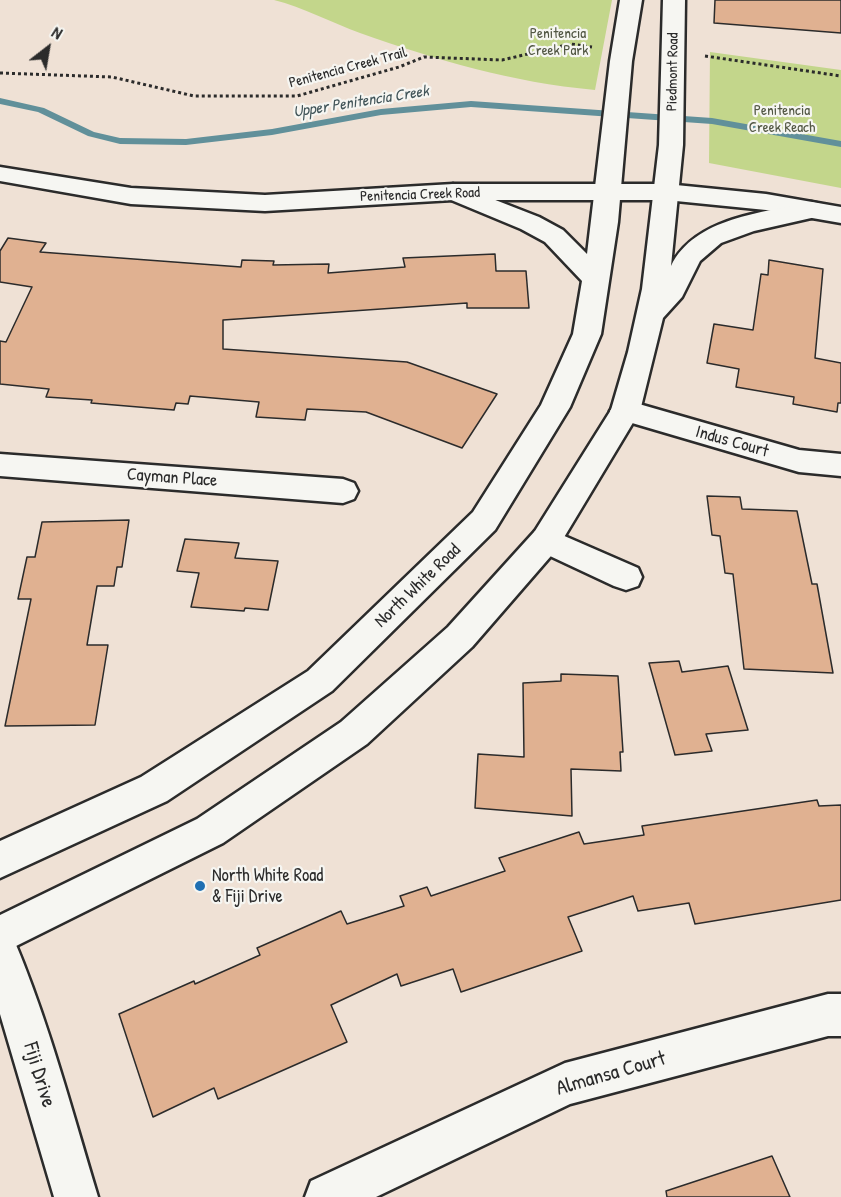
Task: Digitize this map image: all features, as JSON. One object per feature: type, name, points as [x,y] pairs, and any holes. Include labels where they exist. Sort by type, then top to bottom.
[{"type":"main road","name":"North White Road","points":[[0,860],[154,789],[320,681],[484,521],[555,407],[587,334],[597,280],[621,62],[631,0]]},
{"type":"main road","name":"Piedmont Road","points":[[666,192],[671,145],[674,0]]},
{"type":"main road","name":"Penitencia Creek Road","points":[[0,174],[131,196],[265,203],[453,192],[666,192],[705,194],[841,215]]},
{"type":"main road","points":[[453,192],[530,223],[554,236],[597,280]]},
{"type":"main road","points":[[0,935],[210,831],[354,733],[460,637],[546,540],[625,411],[655,289],[666,192]]},
{"type":"main road","points":[[649,317],[672,291],[689,256],[712,237],[747,224],[811,210]]},
{"type":"main road","name":"Indus Court","points":[[625,411],[799,461],[841,465]]},
{"type":"main road","name":"Cayman Place","points":[[0,465],[343,491]]},
{"type":"main road","points":[[546,540],[626,577]]},
{"type":"main road","name":"Fiji Drive","points":[[0,954],[17,1002],[76,1197]]},
{"type":"main road","name":"Almansa Court","points":[[327,1197],[565,1084],[828,1015],[841,1015]]},
{"type":"path","name":"Penitencia Creek Trail","points":[[0,74],[112,77],[194,96],[297,96],[399,67],[424,57],[502,60],[571,44],[594,48]]},
{"type":"path","points":[[704,56],[841,76]]},
{"type":"green space","name":"Penitencia Creek Park","points":[[274,0],[612,0],[595,90],[534,82],[447,61],[360,33]]},
{"type":"green space","name":"Penitencia Creek Reach","points":[[710,52],[841,70],[841,188],[709,163]]},
{"type":"building","points":[[715,0],[841,0],[841,33],[714,23]]},
{"type":"building","points":[[8,238],[46,243],[40,252],[241,267],[242,260],[274,261],[273,265],[329,264],[328,273],[405,267],[403,258],[495,254],[496,271],[526,271],[529,308],[467,308],[467,303],[223,320],[223,349],[407,362],[497,394],[462,448],[366,412],[307,409],[305,420],[256,417],[259,402],[190,396],[188,404],[176,403],[174,410],[46,397],[49,389],[0,384],[0,341],[6,342],[32,287],[0,282],[0,251]]},
{"type":"building","points":[[769,260],[823,269],[815,358],[841,363],[841,403],[838,403],[837,412],[793,404],[794,397],[736,387],[739,369],[707,363],[714,324],[753,330],[761,274],[768,275]]},
{"type":"building","points":[[707,496],[740,497],[742,509],[797,511],[812,584],[817,584],[833,673],[744,669],[733,574],[725,573],[720,536],[712,535]]},
{"type":"building","points":[[129,520],[122,567],[117,567],[114,586],[97,586],[87,645],[108,645],[95,725],[5,726],[31,599],[18,599],[27,557],[35,557],[42,522]]},
{"type":"building","points":[[185,539],[239,543],[235,558],[278,561],[268,610],[245,608],[244,611],[191,607],[199,573],[177,571]]},
{"type":"building","points":[[679,661],[682,672],[728,666],[748,730],[706,734],[712,751],[675,755],[649,663]]},
{"type":"building","points":[[561,674],[618,676],[623,752],[620,752],[621,771],[571,769],[572,816],[475,808],[478,754],[524,757],[523,683],[561,681]]},
{"type":"building","points":[[817,800],[819,806],[841,805],[841,900],[695,924],[689,903],[638,911],[633,896],[568,917],[582,951],[461,992],[453,969],[401,986],[397,974],[331,1005],[347,1042],[218,1099],[214,1088],[153,1117],[119,1014],[260,955],[257,948],[341,911],[347,924],[404,906],[400,896],[427,887],[431,896],[505,871],[499,858],[579,832],[584,844],[644,835],[642,826]]},
{"type":"building","points":[[772,1156],[790,1197],[667,1197],[666,1191]]},
{"type":"waterway","name":"Upper Penitencia Creek","points":[[0,101],[41,110],[91,134],[120,141],[186,142],[272,132],[381,112],[471,104],[712,121],[841,144]]},
{"type":"place","name":"North White Road & Fiji Drive","points":[[200,886]]}]
